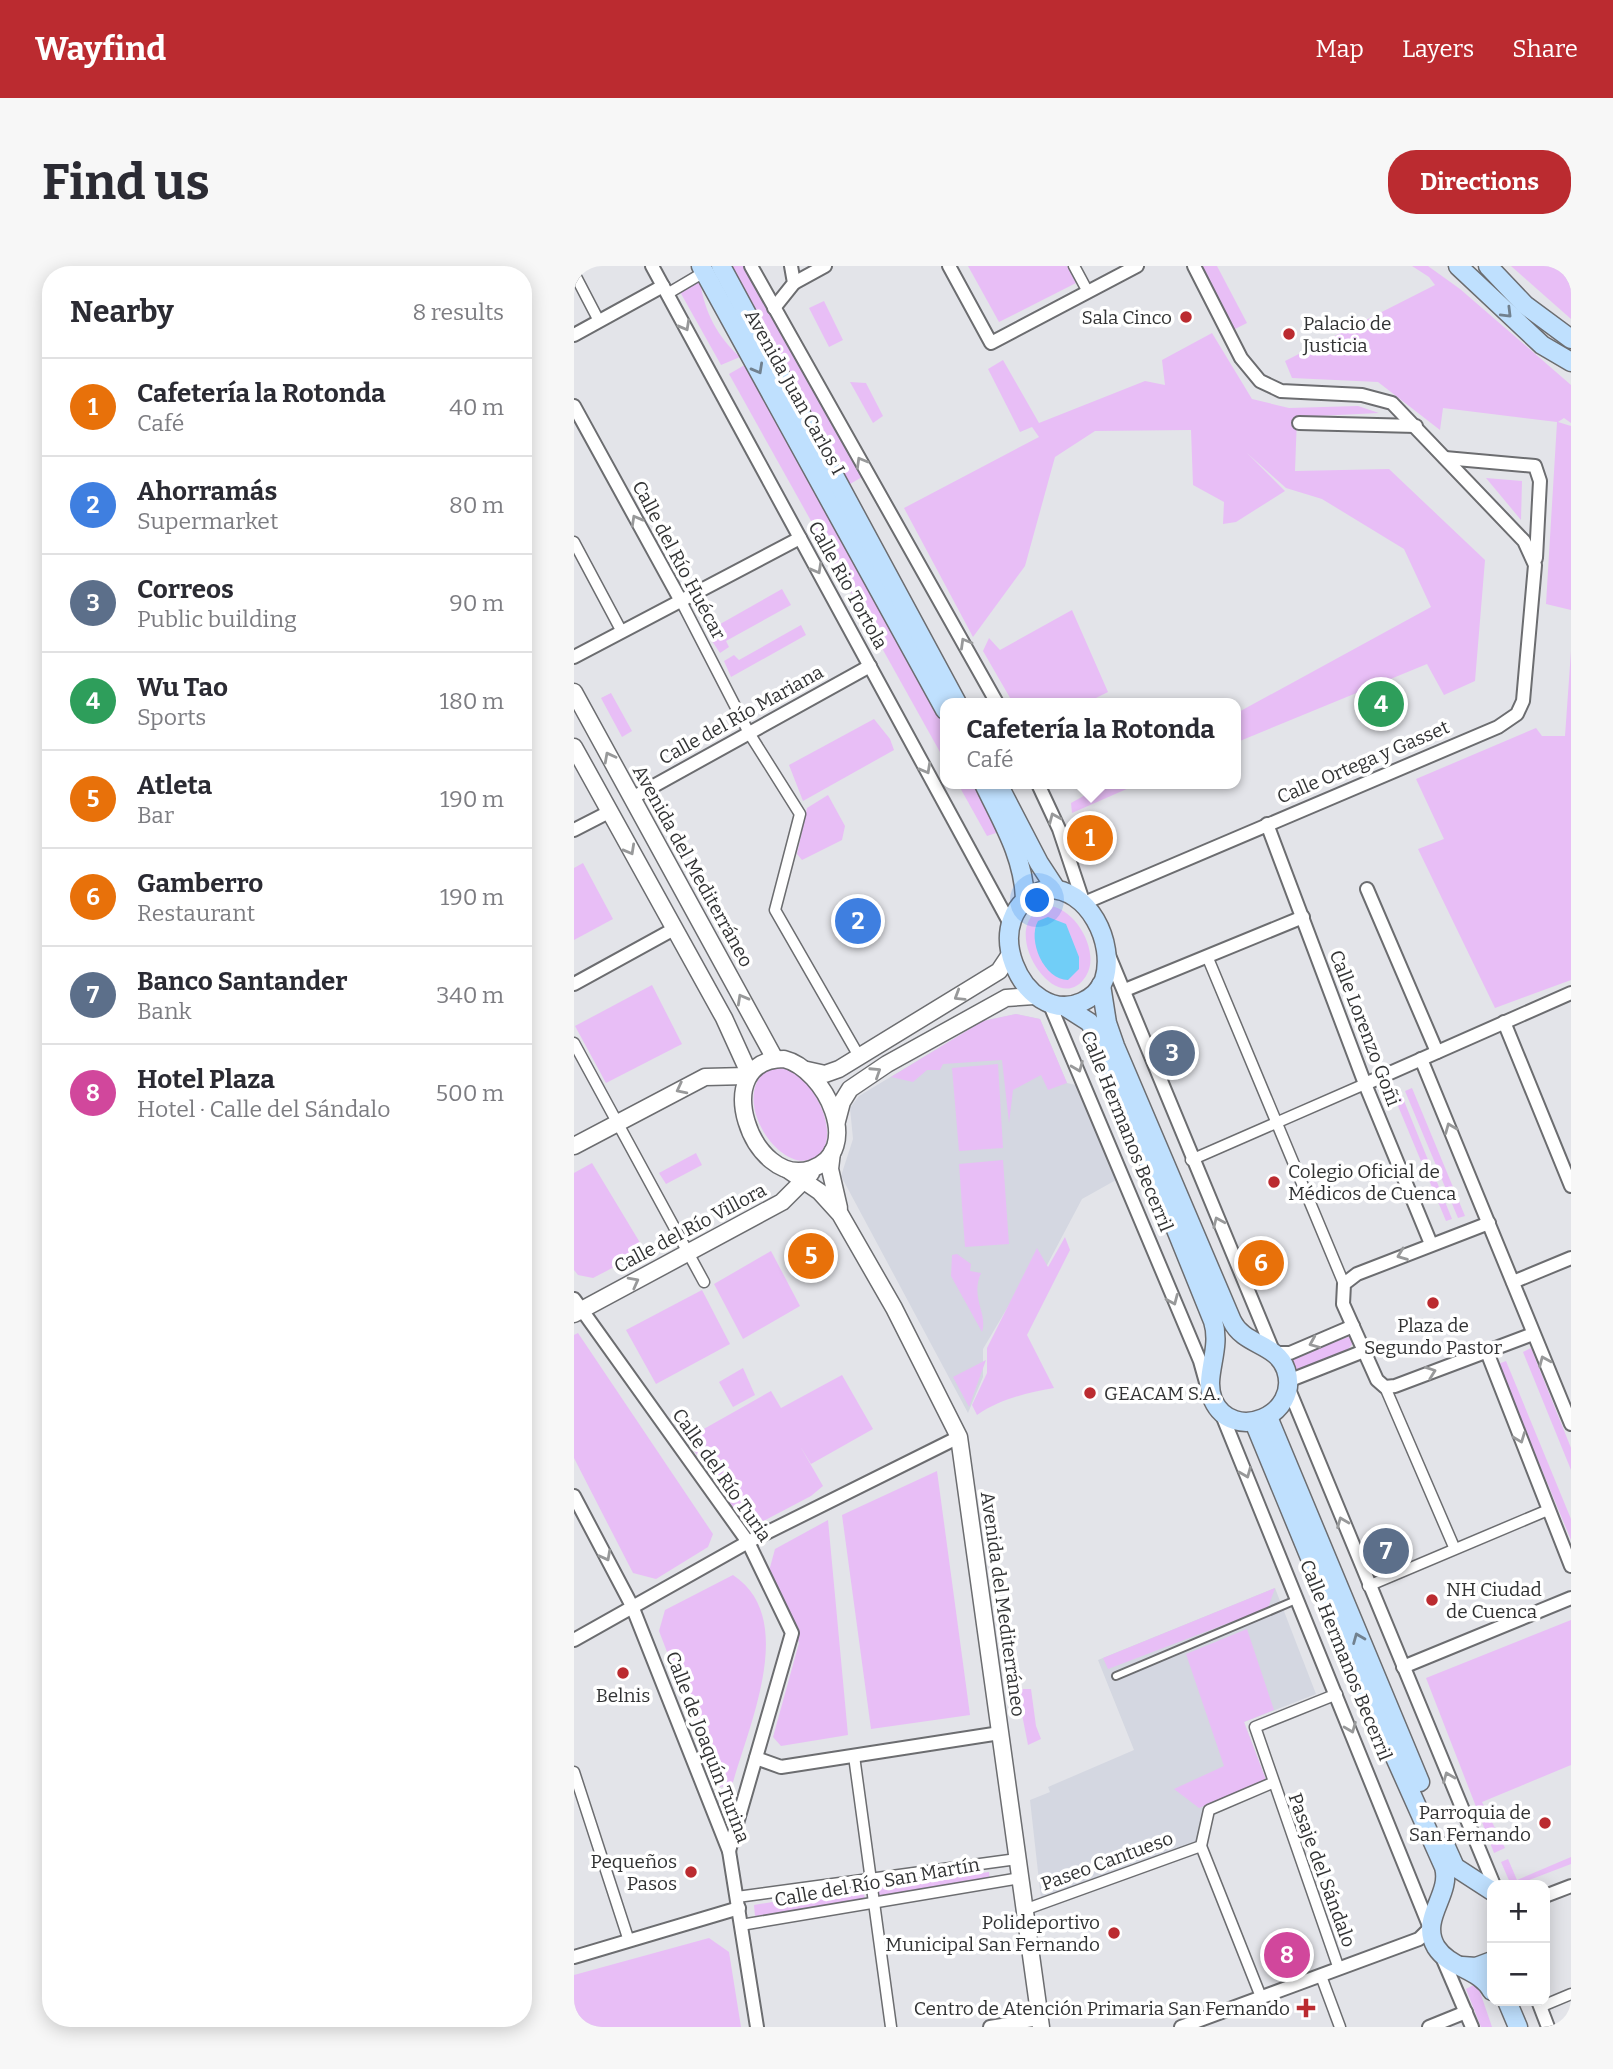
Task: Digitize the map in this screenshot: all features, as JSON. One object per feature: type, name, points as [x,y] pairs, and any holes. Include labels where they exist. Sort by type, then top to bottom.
[{"type":"main road","points":[[1458,266],[1542,345],[1571,362]]},
{"type":"main road","points":[[1488,266],[1525,305],[1571,339]]},
{"type":"main road","name":"Avenida Juan Carlos I","points":[[710,268],[859,536]]},
{"type":"main road","points":[[859,536],[954,698]]},
{"type":"main road","points":[[859,536],[940,700]]},
{"type":"main road","points":[[986,789],[1024,871],[1025,898]]},
{"type":"main road","points":[[1002,789],[1039,863],[1056,889],[1083,902],[1107,950],[1101,985],[1082,1002],[1050,1002],[1026,985],[1012,953],[1009,922],[1025,898],[1035,892],[1056,889]]},
{"type":"main road","name":"Calle Hermanos Becerril","points":[[1101,985],[1107,1023],[1214,1284],[1237,1332],[1274,1353]]},
{"type":"main road","name":"Calle Hermanos Becerril","points":[[1050,1002],[1090,1022],[1101,1045],[1213,1321],[1217,1339],[1210,1391],[1220,1409]]},
{"type":"main road","points":[[1214,1364],[1235,1346],[1256,1345]]},
{"type":"main road","points":[[1220,1409],[1237,1420],[1261,1420],[1280,1406],[1288,1384],[1283,1364],[1274,1353]]},
{"type":"main road","name":"Calle Hermanos Becerril","points":[[1261,1420],[1449,1857],[1463,1874],[1487,1887]]},
{"type":"main road","name":"Calle Hermanos Becerril","points":[[1261,1420],[1360,1679],[1439,1856],[1445,1878],[1430,1928],[1439,1951]]},
{"type":"main road","points":[[1437,1904],[1446,1894],[1463,1886],[1487,1889]]},
{"type":"main road","points":[[1439,1951],[1477,1973],[1487,1985]]},
{"type":"main road","points":[[1462,1966],[1476,1967],[1487,1963]]},
{"type":"main road","points":[[1499,2006],[1507,2027]]},
{"type":"main road","points":[[1509,2006],[1518,2027]]},
{"type":"street","name":"Calle Rio Tortola","points":[[652,266],[1009,922]]},
{"type":"street","name":"Avenida Juan Carlos I","points":[[751,266],[994,698]]},
{"type":"street","points":[[791,266],[794,283]]},
{"type":"street","points":[[774,307],[794,283],[825,266]]},
{"type":"street","points":[[949,266],[991,343],[1137,266]]},
{"type":"street","points":[[1074,266],[1088,292]]},
{"type":"street","points":[[1194,266],[1241,358],[1260,381],[1287,392],[1362,395],[1392,403],[1524,541],[1535,565]]},
{"type":"street","points":[[574,335],[710,268]]},
{"type":"street","points":[[574,272],[599,321]]},
{"type":"street","name":"Calle del Río Huécar","points":[[574,406],[681,601],[749,733],[800,814],[775,910],[860,1058]]},
{"type":"street","points":[[1299,423],[1416,426]]},
{"type":"street","name":"Calle Ortega y Gasset","points":[[1083,902],[1488,731],[1517,714],[1524,695],[1535,565],[1540,489],[1535,466],[1446,458]]},
{"type":"street","points":[[574,657],[800,538]]},
{"type":"street","points":[[574,542],[622,632]]},
{"type":"street","name":"Calle del Río Mariana","points":[[632,798],[870,666]]},
{"type":"street","name":"Avenida del Mediterráneo","points":[[574,692],[775,1059]]},
{"type":"street","points":[[574,747],[724,1018],[748,1075]]},
{"type":"street","points":[[1040,789],[1059,830],[1083,902]]},
{"type":"street","points":[[574,830],[609,812]]},
{"type":"street","name":"Calle Lorenzo Goñi","points":[[1267,824],[1365,1084],[1430,1244]]},
{"type":"street","points":[[1367,889],[1437,1052]]},
{"type":"street","points":[[1125,990],[1303,918]]},
{"type":"street","points":[[574,984],[674,929]]},
{"type":"street","points":[[1107,950],[1191,1160],[1274,1353],[1290,1353],[1353,1326]]},
{"type":"street","points":[[840,1214],[830,1201],[805,1181],[769,1159],[745,1119],[743,1094],[748,1075],[759,1065],[775,1059],[792,1061],[807,1070],[825,1074],[860,1058],[999,971],[1012,953]]},
{"type":"street","points":[[1207,956],[1275,1125],[1345,1284],[1343,1304],[1377,1380],[1385,1387],[1454,1547]]},
{"type":"street","points":[[1191,1160],[1571,993]]},
{"type":"street","points":[[840,1214],[830,1169],[845,1094],[887,1065],[1006,998],[1050,1002]]},
{"type":"street","name":"Calle Hermanos Becerril","points":[[1050,1002],[1210,1391]]},
{"type":"street","points":[[1504,1022],[1571,1186]]},
{"type":"street","points":[[574,1043],[704,1282]]},
{"type":"street","points":[[1422,1059],[1571,1424]]},
{"type":"street","points":[[807,1070],[826,1095],[837,1124]]},
{"type":"street","points":[[574,1146],[705,1077],[748,1075]]},
{"type":"street","points":[[788,1170],[803,1171],[817,1167],[832,1152]]},
{"type":"street","name":"Calle del Río Villora","points":[[576,1308],[782,1202],[817,1167]]},
{"type":"street","name":"Avenida del Mediterráneo","points":[[840,1214],[894,1308],[959,1437],[1040,2023]]},
{"type":"street","points":[[1345,1284],[1371,1268],[1489,1223]]},
{"type":"street","points":[[1513,1282],[1571,1258]]},
{"type":"street","name":"Calle del Río Turia","points":[[576,1308],[748,1542],[792,1633],[729,1851]]},
{"type":"street","points":[[1385,1387],[1533,1334]]},
{"type":"street","points":[[1364,1351],[1288,1384],[1487,1880]]},
{"type":"street","points":[[1486,1352],[1571,1566]]},
{"type":"street","name":"Calle Hermanos Becerril","points":[[1220,1409],[1430,1928]]},
{"type":"street","points":[[574,1640],[748,1542],[959,1437]]},
{"type":"street","name":"Calle de Joaquín Turina","points":[[574,1496],[632,1606],[729,1851],[757,2027]]},
{"type":"street","points":[[1368,1586],[1454,1547],[1548,1510]]},
{"type":"street","points":[[1403,1667],[1571,1598]]},
{"type":"street","points":[[1272,1783],[1255,1727],[1337,1694]]},
{"type":"street","points":[[756,1758],[781,1767],[1000,1733]]},
{"type":"street","points":[[854,1756],[891,2027]]},
{"type":"street","points":[[574,1772],[629,1941]]},
{"type":"street","name":"Paseo Cantueso","points":[[1261,1997],[1201,1846],[1209,1810],[1272,1783]]},
{"type":"street","name":"Pasaje del Sándalo","points":[[1272,1783],[1339,1969]]},
{"type":"street","name":"Paseo Cantueso","points":[[1024,1910],[1201,1846]]},
{"type":"street","points":[[574,1957],[629,1941],[738,1902],[1017,1859]]},
{"type":"street","name":"Calle del Río San Martín","points":[[741,1925],[1020,1878]]},
{"type":"street","points":[[1550,1894],[1571,1886]]},
{"type":"street","points":[[1181,2027],[1424,1936],[1430,1928]]},
{"type":"street","points":[[1410,1941],[1423,1942],[1439,1951]]},
{"type":"street","name":"Calle Hermanos Becerril","points":[[1439,1951],[1472,2027]]},
{"type":"street","points":[[1321,1976],[1340,2027]]},
{"type":"street","points":[[1550,2001],[1571,1994]]},
{"type":"street","points":[[1540,2006],[1548,2027]]},
{"type":"street","points":[[1429,2027],[1466,2012]]},
{"type":"street","points":[[990,2027],[1040,2023]]},
{"type":"lane","points":[[1116,1676],[1298,1600]]},
{"type":"shaded area","points":[[725,266],[746,266],[862,477],[850,484]]},
{"type":"shaded area","points":[[968,266],[1067,266],[1076,283],[999,322]]},
{"type":"shaded area","points":[[1200,266],[1217,266],[1247,323],[1233,330]]},
{"type":"shaded area","points":[[1412,266],[1428,266],[1460,289],[1571,385],[1571,423],[1564,418],[1558,422],[1571,426],[1571,610],[1546,604],[1557,422],[1443,408],[1440,430],[1378,382],[1292,378],[1285,361],[1435,285],[1429,277]]},
{"type":"shaded area","points":[[1511,266],[1561,266],[1571,288],[1571,319]]},
{"type":"shaded area","points":[[700,282],[713,323],[740,357],[721,365],[679,290]]},
{"type":"shaded area","points":[[824,301],[843,340],[829,347],[809,308]]},
{"type":"shaded area","points":[[1212,333],[1252,399],[1289,408],[1358,406],[1379,413],[1297,417],[1295,471],[1389,469],[1485,560],[1475,681],[1444,695],[1427,664],[1241,741],[1241,711],[1431,607],[1404,549],[1322,499],[1286,488],[1247,453],[1285,491],[1236,522],[1223,524],[1224,502],[1193,485],[1191,430],[1095,431],[1055,457],[1025,566],[973,637],[904,508],[1039,437],[1032,427],[1020,432],[988,369],[1003,360],[1039,423],[1145,381],[1165,385],[1162,360]]},
{"type":"shaded area","points":[[750,362],[940,720],[940,752],[729,374]]},
{"type":"shaded area","points":[[850,382],[866,383],[883,416],[873,423]]},
{"type":"shaded area","points":[[1486,478],[1522,481],[1521,520]]},
{"type":"shaded area","points":[[782,589],[791,605],[726,641],[729,647],[720,653],[706,632]]},
{"type":"shaded area","points":[[1072,610],[1108,692],[1096,698],[1010,698],[983,651],[989,638],[1000,650]]},
{"type":"shaded area","points":[[801,625],[806,635],[731,677],[724,661],[734,655],[739,660]]},
{"type":"shaded area","points":[[1571,651],[1571,980],[1495,1008],[1418,849],[1444,839],[1416,779],[1536,728],[1542,736],[1565,736]]},
{"type":"shaded area","points":[[611,693],[632,731],[622,737],[601,698]]},
{"type":"shaded area","points":[[874,719],[890,739],[894,750],[803,801],[789,765]]},
{"type":"shaded area","points":[[961,789],[977,789],[999,832],[987,836]]},
{"type":"shaded area","points":[[1096,789],[1127,789],[1072,813],[1071,803]]},
{"type":"shaded area","points":[[828,795],[845,826],[842,840],[802,860],[797,854],[807,808]]},
{"type":"shaded area","points":[[583,863],[613,919],[574,940],[574,868]]},
{"type":"shaded area","points":[[1049,906],[1059,909],[1077,923],[1088,944],[1090,966],[1086,976],[1073,987],[1059,987],[1046,979],[1027,947],[1026,930],[1033,915]]},
{"type":"shaded area","points":[[652,985],[682,1044],[606,1083],[575,1026]]},
{"type":"shaded area","points":[[1016,1014],[1040,1019],[1067,1083],[1076,1085],[1116,1180],[1082,1199],[1046,1267],[1016,1293],[983,1349],[983,1377],[968,1413],[841,1176],[853,1139],[850,1108],[859,1096],[983,1021]]},
{"type":"shaded area","points":[[1016,1014],[1040,1019],[1067,1083],[1048,1090],[1041,1075],[1013,1090],[1009,1123],[1002,1060],[943,1064],[940,1070],[927,1070],[913,1082],[891,1077],[983,1021]]},
{"type":"shaded area","points":[[998,1064],[1003,1148],[959,1151],[952,1068]]},
{"type":"shaded area","points":[[770,1067],[784,1067],[797,1074],[807,1083],[823,1111],[827,1140],[822,1151],[812,1159],[799,1160],[785,1155],[772,1144],[762,1129],[755,1113],[754,1096],[758,1080]]},
{"type":"shaded area","points":[[1412,1088],[1465,1216],[1458,1218],[1405,1091]]},
{"type":"shaded area","points":[[1400,1091],[1452,1219],[1446,1221],[1393,1094]]},
{"type":"shaded area","points":[[696,1153],[702,1165],[666,1184],[659,1173]]},
{"type":"shaded area","points":[[1003,1160],[1009,1244],[965,1247],[959,1164]]},
{"type":"shaded area","points":[[592,1163],[645,1251],[593,1278],[578,1275],[574,1270],[574,1173]]},
{"type":"shaded area","points":[[1065,1237],[1070,1250],[1027,1335],[1054,1388],[1014,1397],[977,1415],[972,1405],[987,1373],[987,1348],[1037,1248],[1048,1267]]},
{"type":"shaded area","points":[[771,1251],[800,1306],[743,1339],[714,1284]]},
{"type":"shaded area","points":[[957,1254],[971,1264],[970,1271],[981,1273],[977,1290],[983,1318],[982,1332],[951,1276],[952,1255]]},
{"type":"shaded area","points":[[702,1290],[730,1344],[656,1384],[626,1330]]},
{"type":"shaded area","points":[[578,1333],[713,1534],[708,1547],[656,1579],[633,1573],[574,1458],[574,1335]]},
{"type":"shaded area","points":[[1351,1336],[1354,1342],[1346,1352],[1297,1372],[1289,1367],[1289,1362],[1296,1356]]},
{"type":"shaded area","points":[[1531,1348],[1571,1448],[1571,1470],[1523,1352]]},
{"type":"shaded area","points":[[986,1360],[969,1407],[953,1377]]},
{"type":"shaded area","points":[[1506,1361],[1571,1519],[1571,1540],[1498,1364]]},
{"type":"shaded area","points":[[743,1368],[755,1395],[733,1407],[719,1382]]},
{"type":"shaded area","points":[[842,1375],[873,1429],[811,1464],[800,1446],[823,1486],[811,1496],[748,1529],[686,1439],[771,1391],[781,1408]]},
{"type":"shaded area","points":[[937,1471],[970,1715],[871,1729],[842,1515]]},
{"type":"shaded area","points":[[828,1520],[848,1735],[781,1746],[773,1737],[799,1643],[769,1571],[775,1549]]},
{"type":"shaded area","points":[[733,1575],[753,1594],[763,1618],[766,1645],[757,1704],[732,1786],[719,1787],[659,1631],[665,1610]]},
{"type":"shaded area","points":[[1275,1588],[1316,1694],[1244,1722],[1266,1780],[1205,1806],[1197,1841],[1041,1899],[1030,1800],[1050,1792],[1048,1787],[1134,1750],[1098,1660]]},
{"type":"shaded area","points":[[1275,1588],[1268,1608],[1108,1669],[1103,1658]]},
{"type":"shaded area","points":[[1571,1620],[1571,1765],[1482,1802],[1505,1848],[1494,1853],[1426,1678]]},
{"type":"shaded area","points":[[1247,1629],[1274,1710],[1244,1722],[1266,1780],[1199,1808],[1174,1789],[1224,1766],[1186,1654]]},
{"type":"shaded area","points":[[1017,1689],[1031,1689],[1036,1726],[1041,1739],[1028,1745]]},
{"type":"shaded area","points":[[1571,1857],[1571,1864],[1529,1880],[1517,1880]]},
{"type":"shaded area","points":[[1508,1859],[1517,1880],[1509,1880],[1501,1862]]},
{"type":"shaded area","points":[[989,1872],[990,1882],[879,1896],[878,1887]]},
{"type":"shaded area","points":[[863,1887],[865,1900],[755,1916],[754,1905]]},
{"type":"shaded area","points":[[709,1938],[729,1952],[741,2027],[574,2027],[574,1975]]},
{"type":"shaded area","points":[[1477,1983],[1492,2027],[1481,2027],[1466,1989]]},
{"type":"water","points":[[1048,917],[1066,924],[1079,957],[1079,969],[1068,980],[1059,978],[1045,966],[1036,948],[1035,929],[1038,921]]},
{"type":"place","name":"Sala Cinco","points":[[1186,317]]},
{"type":"place","name":"Palacio de Justicia","points":[[1289,334]]},
{"type":"place","name":"Wu Tao","points":[[1381,704]]},
{"type":"place","name":"Cafetería la Rotonda","points":[[1090,838]]},
{"type":"place","name":"Ahorramás","points":[[858,921]]},
{"type":"place","name":"Correos","points":[[1172,1053]]},
{"type":"place","name":"Colegio Oficial de Médicos de Cuenca","points":[[1274,1182]]},
{"type":"place","name":"Atleta","points":[[811,1256]]},
{"type":"place","name":"Gamberro","points":[[1261,1263]]},
{"type":"place","name":"Plaza de Segundo Pastor","points":[[1433,1303]]},
{"type":"place","name":"GEACAM S.A.","points":[[1090,1393]]},
{"type":"place","name":"Banco Santander","points":[[1386,1551]]},
{"type":"place","name":"NH Ciudad de Cuenca","points":[[1432,1600]]},
{"type":"place","name":"Belnis","points":[[623,1673]]},
{"type":"place","name":"Parroquia de San Fernando","points":[[1545,1823]]},
{"type":"place","name":"Pequeños Pasos","points":[[691,1872]]},
{"type":"place","name":"Polideportivo Municipal San Fernando","points":[[1114,1933]]},
{"type":"place","name":"Hotel Plaza","points":[[1287,1955]]},
{"type":"place","name":"Centro de Atención Primaria San Fernando","points":[[1306,2008]]}]
